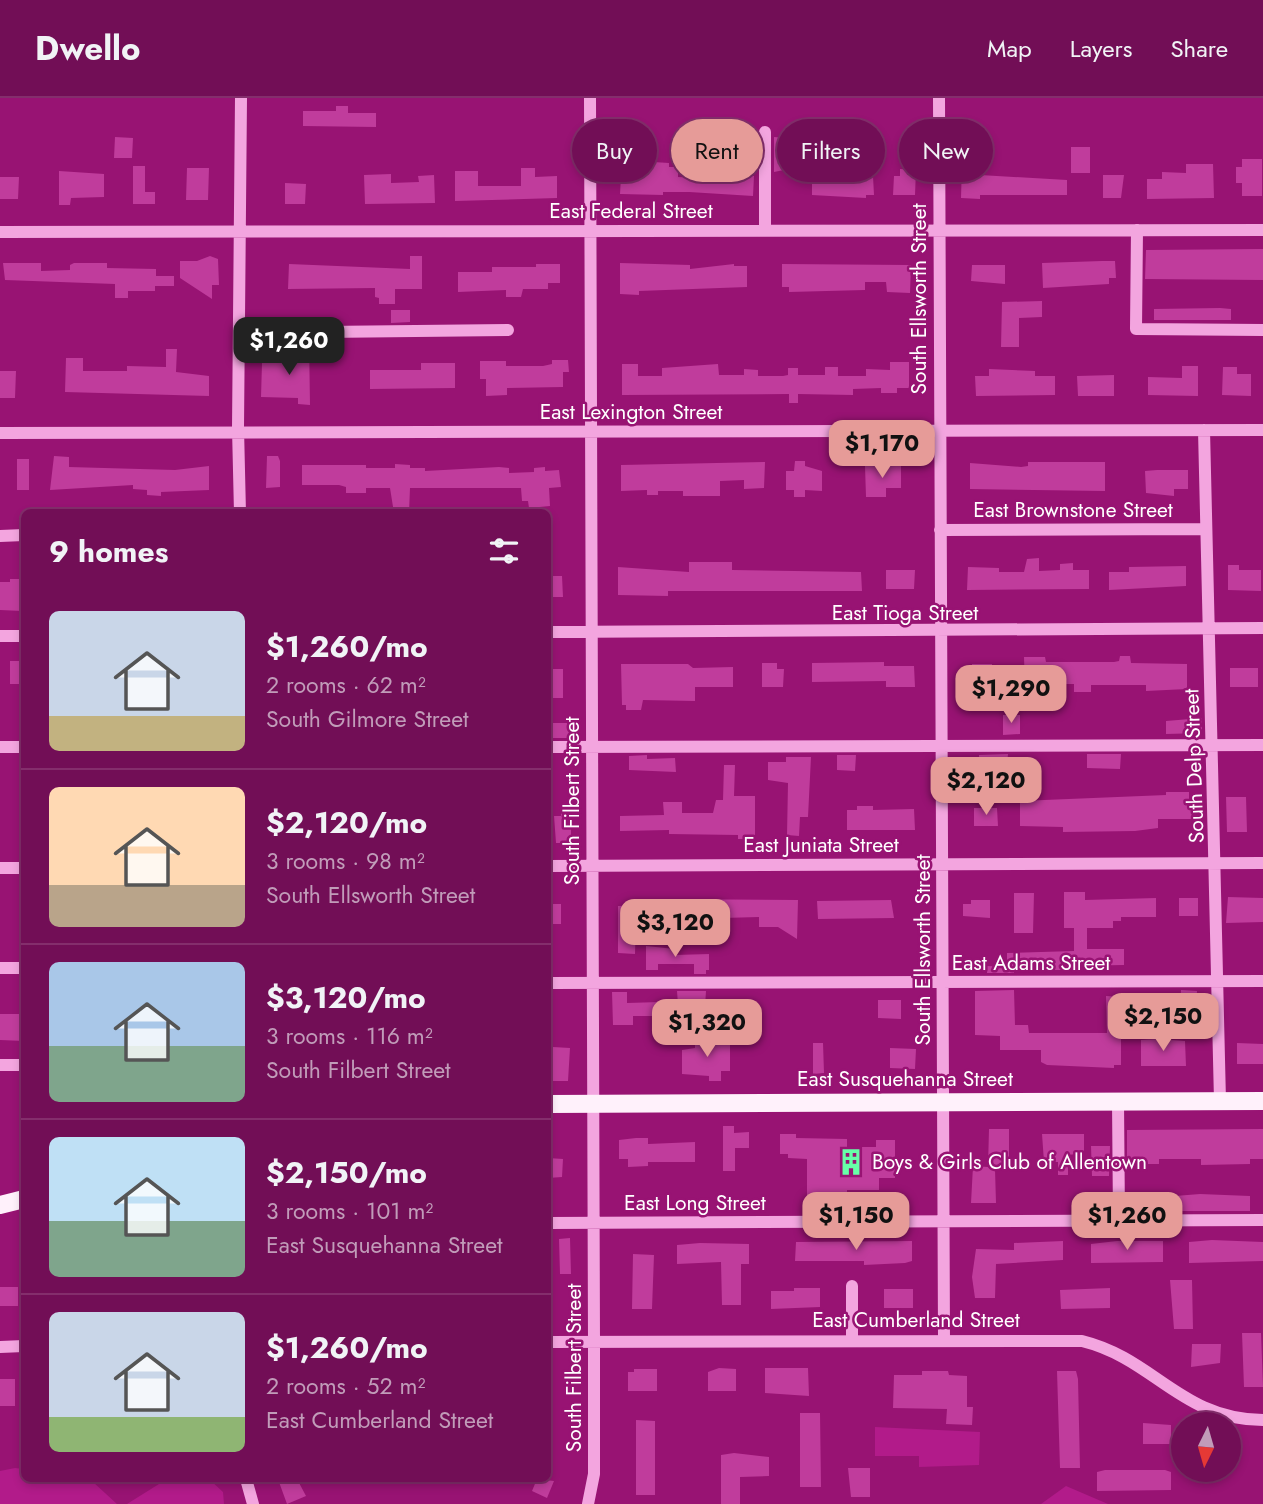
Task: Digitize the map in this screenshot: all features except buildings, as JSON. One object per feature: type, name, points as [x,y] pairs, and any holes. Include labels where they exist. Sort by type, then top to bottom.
[{"type":"main road","name":"East Susquehanna Street","points":[[551,1104],[1263,1101]]},
{"type":"main road","points":[[0,1205],[21,1200]]},
{"type":"street","points":[[240,509],[242,98]]},
{"type":"street","name":"South Filbert Street","points":[[588,1504],[594,1474],[590,98]]},
{"type":"street","name":"South Ellsworth Street","points":[[939,98],[938,431],[942,632],[944,1339]]},
{"type":"street","points":[[765,132],[765,230]]},
{"type":"street","points":[[1137,230],[1136,329],[1263,330]]},
{"type":"street","name":"East Federal Street","points":[[0,232],[1263,230]]},
{"type":"street","points":[[239,333],[509,330]]},
{"type":"street","name":"East Lexington Street","points":[[0,433],[1263,429]]},
{"type":"street","name":"South Delp Street","points":[[1204,430],[1220,1101]]},
{"type":"street","name":"East Brownstone Street","points":[[940,530],[1206,528]]},
{"type":"street","points":[[0,536],[21,535]]},
{"type":"street","name":"East Tioga Street","points":[[551,632],[942,632],[1263,628]]},
{"type":"street","points":[[0,636],[21,636]]},
{"type":"street","points":[[551,747],[1263,745]]},
{"type":"street","points":[[0,747],[21,747]]},
{"type":"street","name":"East Juniata Street","points":[[551,866],[1263,863]]},
{"type":"street","points":[[0,868],[21,868]]},
{"type":"street","points":[[0,968],[21,968]]},
{"type":"street","name":"East Adams Street","points":[[551,983],[1263,981]]},
{"type":"street","points":[[0,1065],[21,1065]]},
{"type":"street","points":[[1118,1101],[1119,1220]]},
{"type":"street","name":"East Long Street","points":[[551,1223],[1263,1220]]},
{"type":"street","points":[[852,1286],[852,1340]]},
{"type":"street","name":"East Cumberland Street","points":[[551,1342],[1082,1340],[1121,1354],[1205,1410],[1241,1420],[1263,1420]]},
{"type":"street","points":[[0,1347],[21,1346]]},
{"type":"street","points":[[247,1482],[253,1504]]},
{"type":"shaded area","points":[[875,1427],[980,1432],[979,1465],[919,1467],[919,1456],[875,1456]]},
{"type":"shaded area","points":[[21,1469],[21,1482],[93,1482],[117,1504],[0,1504],[0,1471]]},
{"type":"shaded area","points":[[162,1482],[212,1482],[223,1492],[224,1504],[127,1504]]},
{"type":"shaded area","points":[[1066,1486],[1108,1504],[1041,1504]]},
{"type":"place","name":"Boys & Girls Club of Allentown","points":[[851,1162]]}]
